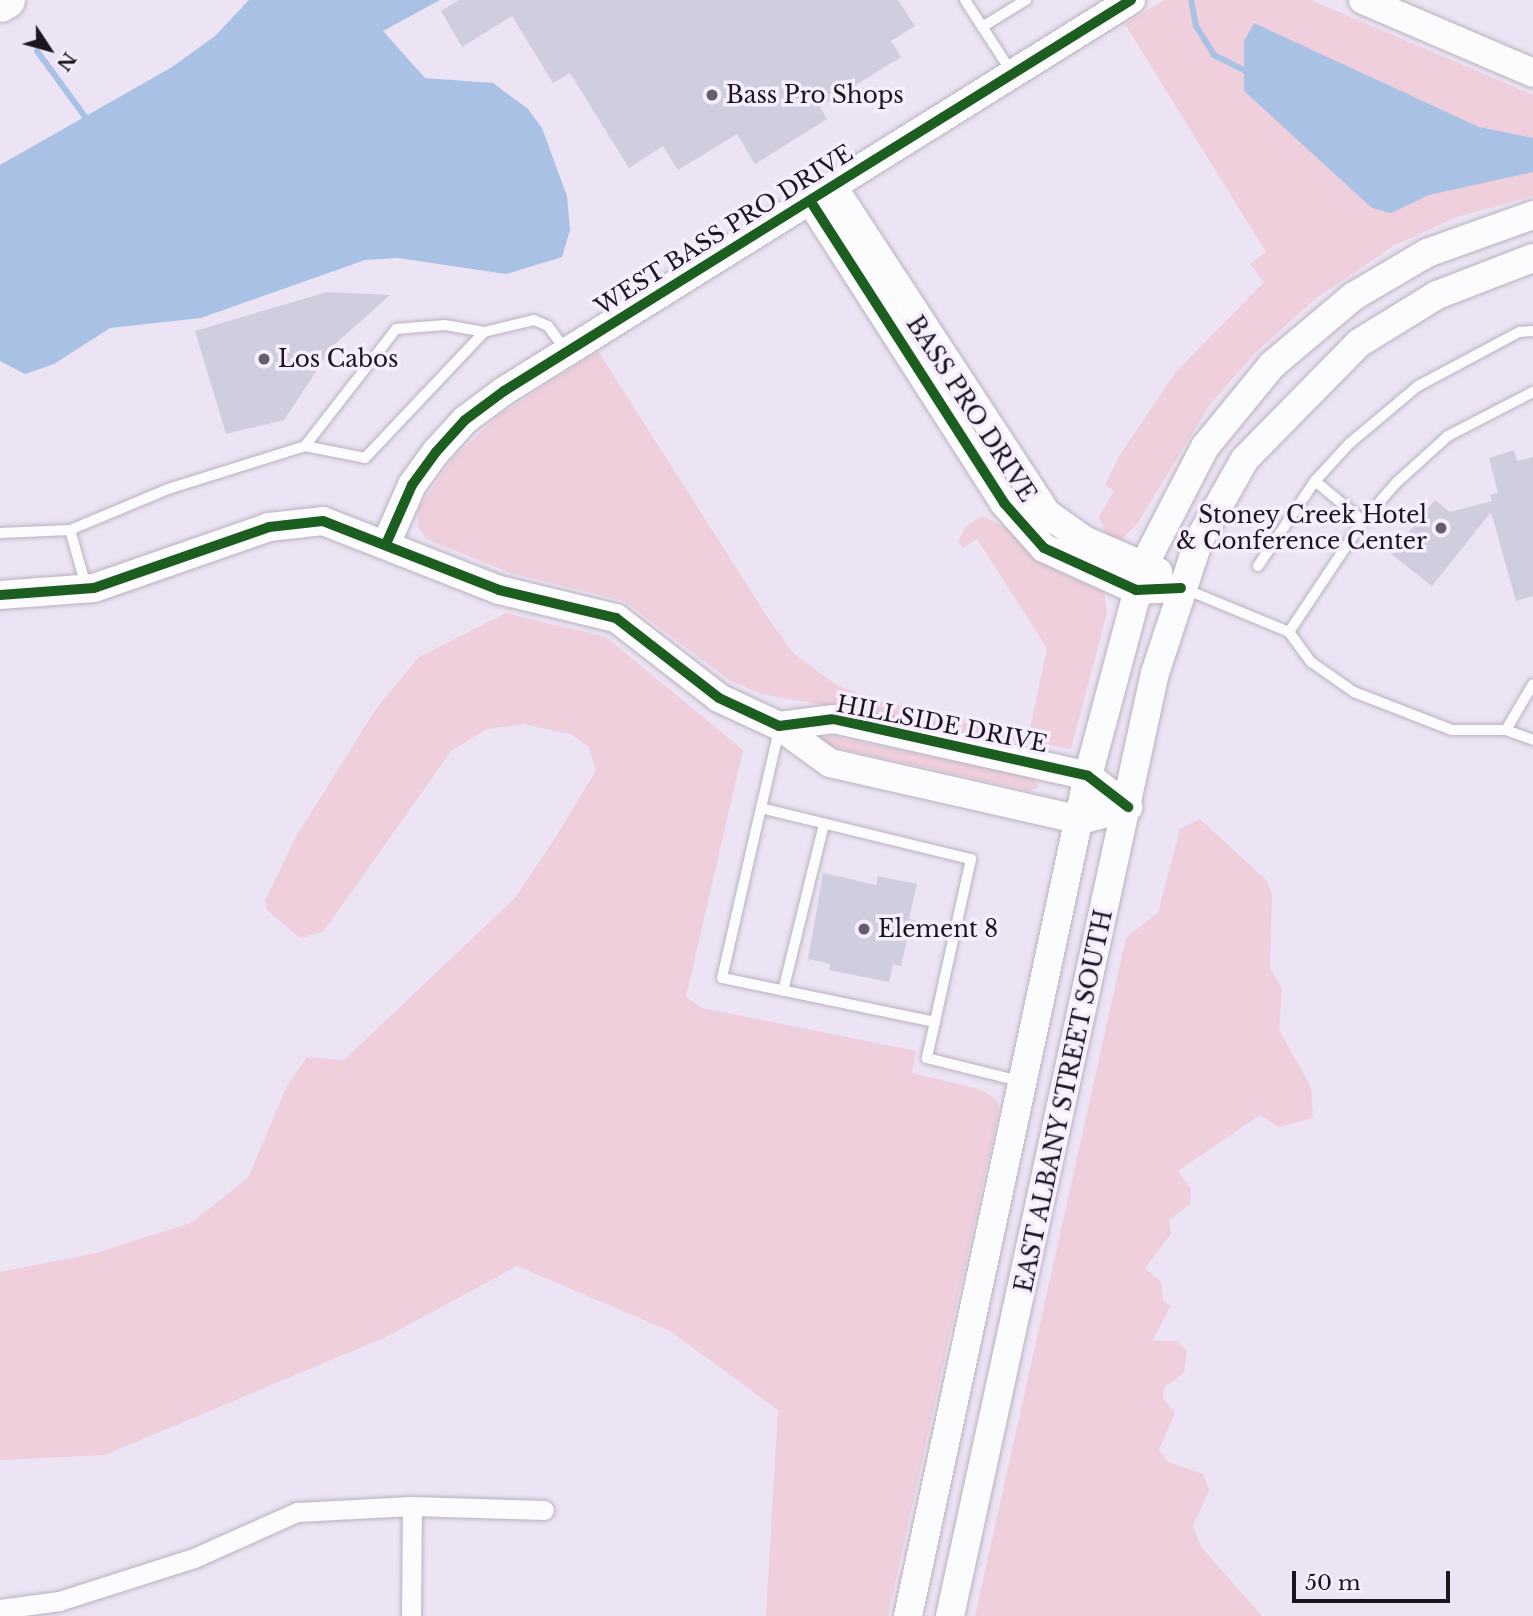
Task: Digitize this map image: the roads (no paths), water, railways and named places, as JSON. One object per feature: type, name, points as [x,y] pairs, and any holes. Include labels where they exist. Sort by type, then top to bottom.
[{"type":"highway","points":[[0,4],[7,0]]},
{"type":"street","name":"WEST BASS PRO DRIVE","points":[[386,544],[412,485],[466,420],[567,352],[1131,0]]},
{"type":"street","points":[[1363,0],[1533,73]]},
{"type":"street","name":"BASS PRO DRIVE","points":[[822,194],[1046,513],[1084,540],[1145,563],[1181,588]]},
{"type":"street","name":"BASS PRO DRIVE","points":[[822,194],[1004,503],[1044,548],[1136,590],[1181,588]]},
{"type":"street","name":"EAST ALBANY STREET SOUTH","points":[[908,1616],[1081,820],[1087,775],[1145,563],[1205,447],[1272,365],[1354,296],[1427,253],[1533,215]]},
{"type":"street","name":"EAST ALBANY STREET SOUTH","points":[[950,1616],[1156,673],[1181,588],[1199,540],[1245,459],[1304,394],[1359,343],[1437,295],[1533,258]]},
{"type":"street","points":[[0,595],[87,589],[129,580],[243,535],[297,521],[323,521],[499,590],[616,618],[719,698],[779,726],[830,762],[1081,820],[1128,807]]},
{"type":"street","name":"HILLSIDE DRIVE","points":[[779,726],[834,719],[1087,775],[1128,807]]},
{"type":"street","points":[[0,1609],[61,1608],[194,1558],[297,1512],[412,1506],[544,1510]]},
{"type":"street","points":[[411,1616],[412,1506]]},
{"type":"lane","points":[[965,0],[1013,74]]},
{"type":"lane","points":[[982,27],[1026,0]]},
{"type":"lane","points":[[305,446],[396,329],[445,325],[484,332],[534,320],[548,326],[567,352]]},
{"type":"lane","points":[[1258,566],[1315,481],[1350,443],[1418,386],[1519,332],[1533,331]]},
{"type":"lane","points":[[0,533],[70,530],[168,489],[305,446],[365,458],[484,332]]},
{"type":"lane","points":[[1289,632],[1363,522],[1448,436],[1533,392]]},
{"type":"lane","points":[[1315,481],[1363,522]]},
{"type":"lane","points":[[70,530],[87,589]]},
{"type":"lane","points":[[1181,588],[1289,632],[1311,662],[1354,692],[1452,730],[1506,730],[1533,740]]},
{"type":"lane","points":[[1506,730],[1533,684]]},
{"type":"lane","points":[[779,726],[722,978],[935,1022]]},
{"type":"lane","points":[[761,808],[971,859],[927,1058],[1023,1082]]},
{"type":"lane","points":[[783,990],[824,824]]},
{"type":"water","points":[[249,0],[440,0],[383,31],[425,78],[493,83],[528,109],[542,128],[567,196],[570,230],[562,257],[506,274],[398,258],[365,260],[201,318],[110,328],[54,364],[25,374],[0,361],[0,165],[172,67],[215,36]]},
{"type":"water","points":[[1254,23],[1479,127],[1533,138],[1533,172],[1429,195],[1391,213],[1372,208],[1244,91],[1244,41]]},
{"type":"waterway","points":[[1191,0],[1196,26],[1214,55],[1244,70]]},
{"type":"waterway","points":[[37,51],[86,118]]},
{"type":"place","name":"Bass Pro Shops","points":[[712,95]]},
{"type":"place","name":"Los Cabos","points":[[264,359]]},
{"type":"place","name":"Stoney Creek Hotel & Conference Center","points":[[1441,528]]},
{"type":"place","name":"Element 8","points":[[864,929]]}]
